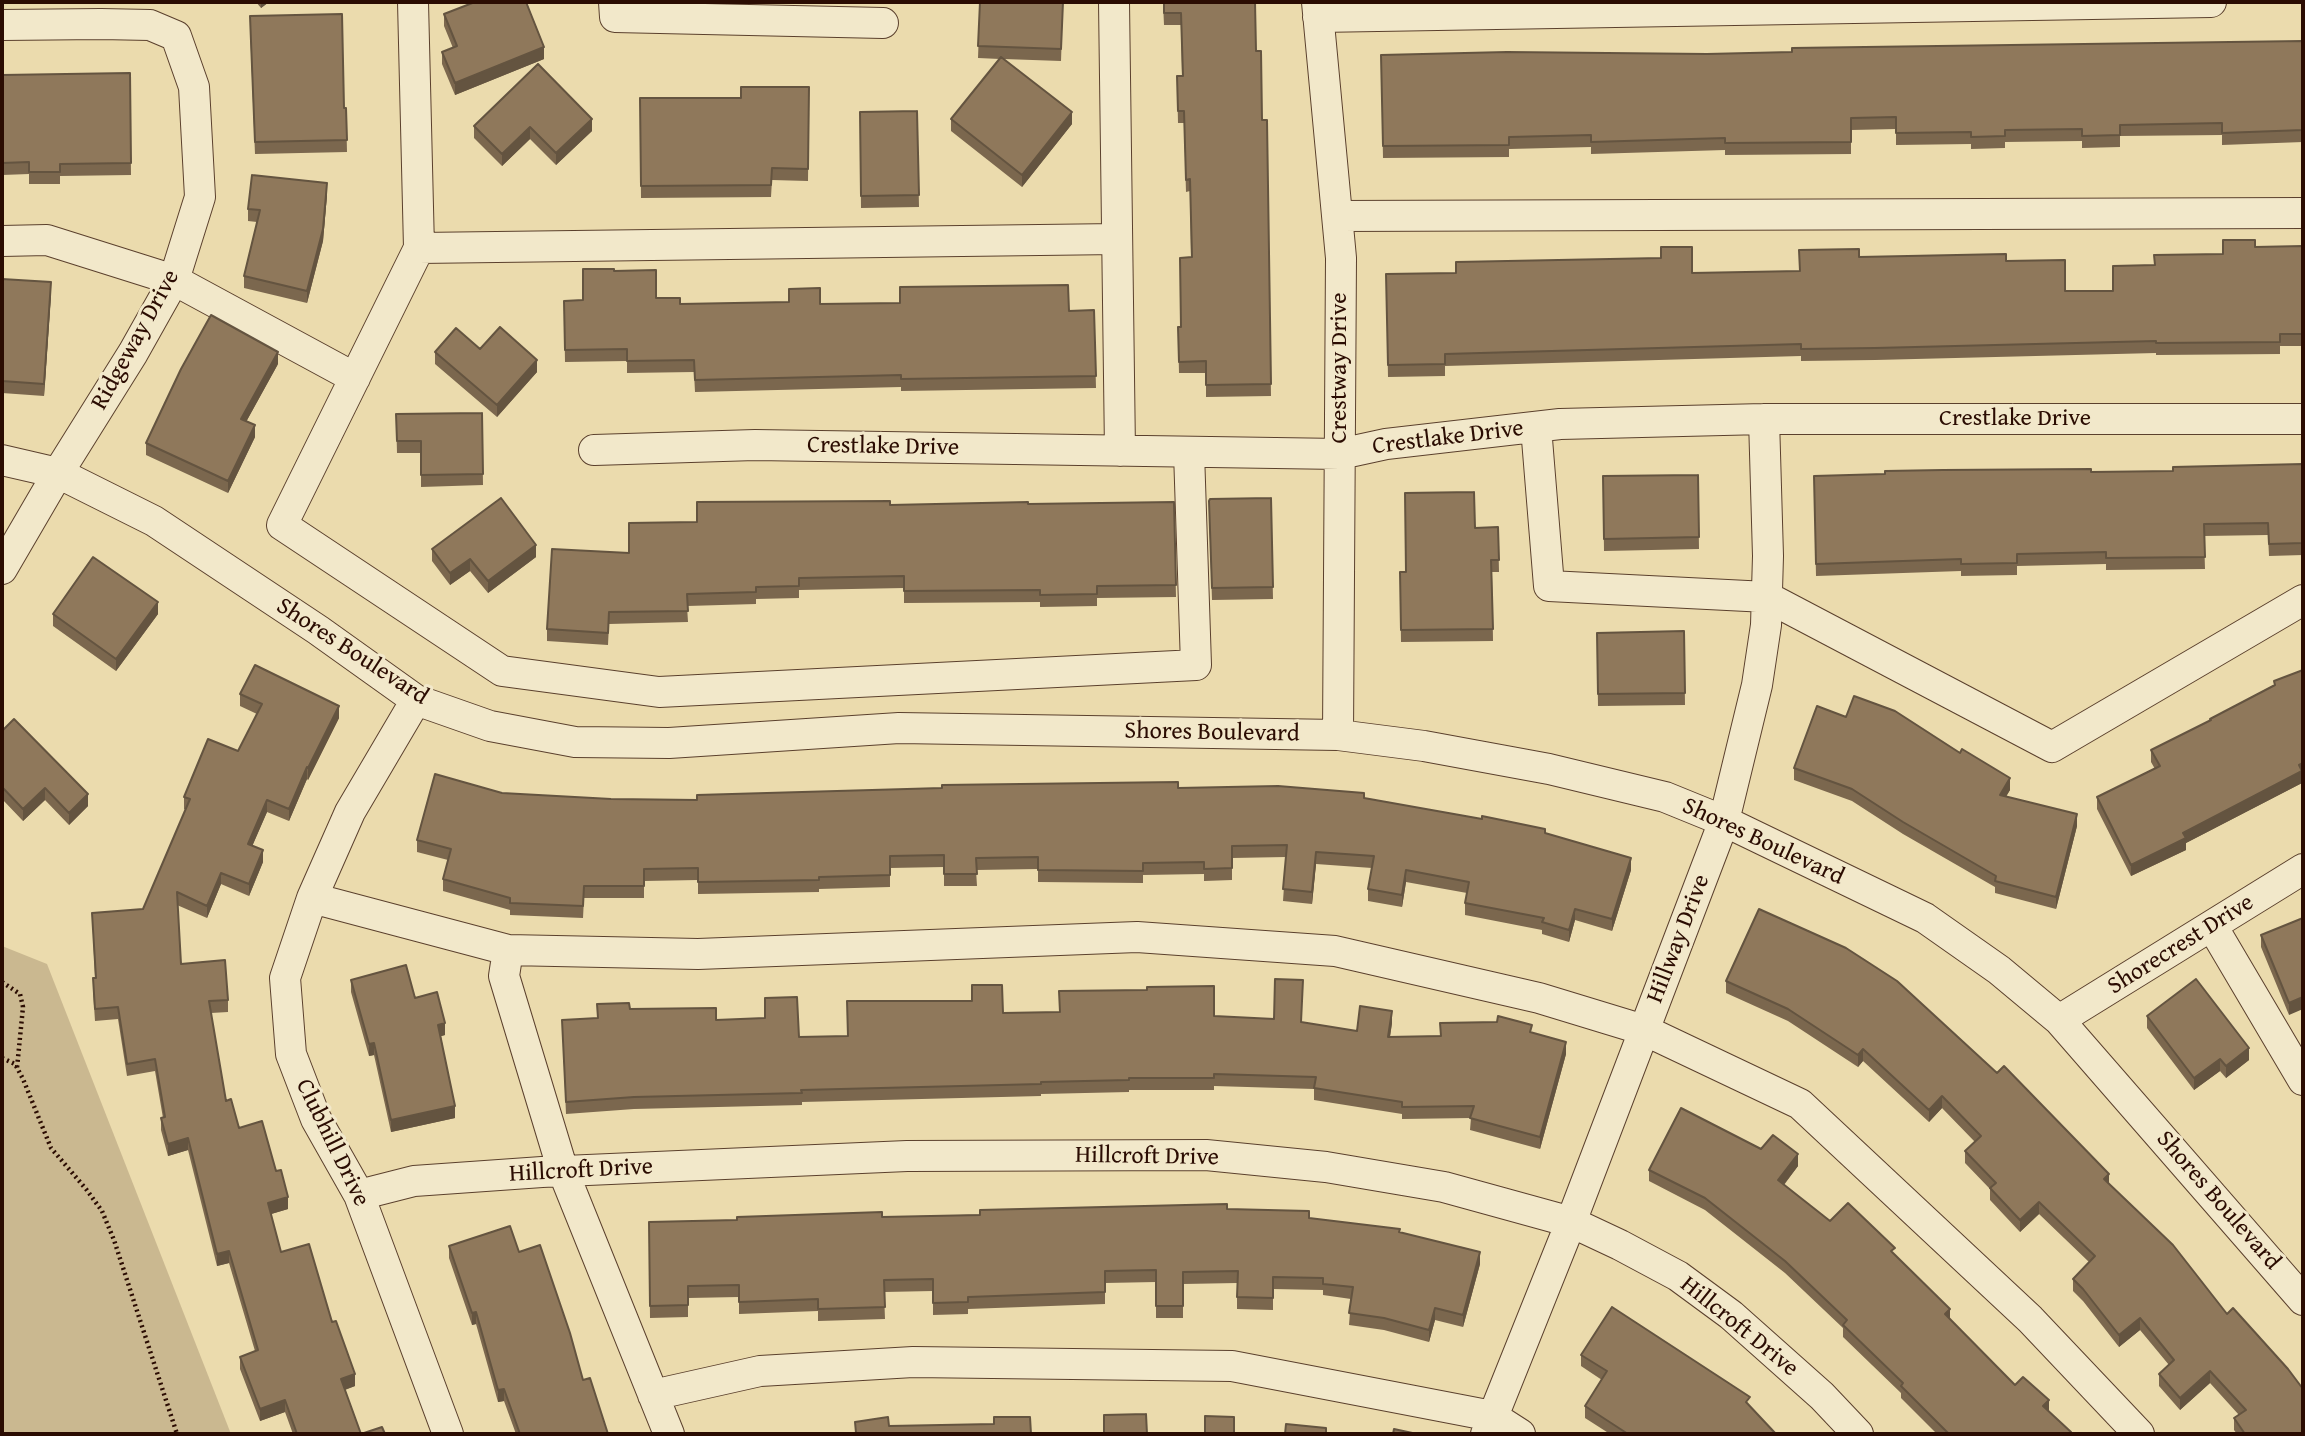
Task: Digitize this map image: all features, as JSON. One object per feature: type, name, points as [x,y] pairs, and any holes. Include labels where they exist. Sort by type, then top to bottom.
[{"type":"street","points":[[413,2],[419,248],[282,525],[502,671],[659,692],[1196,665],[1189,452]]},
{"type":"street","points":[[614,2],[615,17],[883,23]]},
{"type":"street","points":[[1114,2],[1120,450]]},
{"type":"street","points":[[1318,10],[2211,2]]},
{"type":"street","name":"Crestway Drive","points":[[1318,10],[1341,258],[1338,735]]},
{"type":"street","name":"Ridgeway Drive","points":[[2,25],[150,25],[176,36],[194,87],[200,197],[174,280],[133,353],[2,569]]},
{"type":"street","points":[[1337,216],[2303,213]]},
{"type":"street","points":[[419,248],[1117,239]]},
{"type":"street","points":[[2,241],[47,240],[174,280],[355,378]]},
{"type":"street","name":"Crestlake Drive","points":[[594,450],[755,445],[1340,454],[1387,444],[1560,424],[1764,419],[2303,419]]},
{"type":"street","name":"Hillway Drive","points":[[1489,1425],[1724,821],[1757,685],[1766,625],[1768,556],[1764,419]]},
{"type":"street","points":[[1536,427],[1549,586],[1766,597],[2052,747],[2303,600]]},
{"type":"street","name":"Shores Boulevard","points":[[2,460],[58,473],[154,520],[318,630],[416,700],[490,726],[575,742],[669,743],[899,728],[1338,735],[1424,746],[1549,769],[1665,797],[1724,821],[1925,918],[1999,970],[2059,1020],[2303,1300]]},
{"type":"street","name":"Clubhill Drive","points":[[416,700],[350,812],[312,898],[285,978],[291,1054],[316,1119],[359,1195],[448,1434]]},
{"type":"street","name":"Shorecrest Drive","points":[[2059,1020],[2303,869]]},
{"type":"street","points":[[312,898],[508,950],[698,954],[1137,937],[1335,951],[1539,998],[1644,1030],[1800,1104],[2031,1319],[2139,1434]]},
{"type":"street","points":[[2212,926],[2303,1080]]},
{"type":"street","points":[[508,950],[504,976],[563,1171],[669,1434]]},
{"type":"street","name":"Hillcroft Drive","points":[[359,1195],[414,1181],[563,1171],[907,1156],[1206,1155],[1326,1167],[1444,1186],[1570,1222],[1620,1245],[1678,1276],[1731,1315],[1822,1396],[1858,1434]]},
{"type":"street","points":[[653,1395],[760,1371],[913,1362],[1232,1366],[1520,1434]]},
{"type":"path","points":[[2,982],[20,994],[23,1007],[17,1069]]},
{"type":"path","points":[[2,1059],[15,1065],[51,1148],[86,1189],[106,1221],[177,1434]]},
{"type":"shaded area","points":[[2,946],[47,964],[231,1434],[2,1434]]},
{"type":"building","points":[[475,2],[526,2],[544,47],[455,83],[442,52],[457,46],[444,14]]},
{"type":"building","points":[[980,2],[1063,2],[1061,49],[978,46]]},
{"type":"building","points":[[1164,2],[1255,2],[1256,51],[1261,51],[1262,120],[1267,120],[1271,384],[1206,385],[1206,361],[1179,362],[1180,258],[1192,257],[1190,179],[1186,180],[1184,111],[1178,111],[1177,76],[1183,76],[1181,13],[1164,13]]},
{"type":"building","points":[[342,14],[347,140],[255,142],[250,16]]},
{"type":"building","points":[[2303,41],[2303,130],[2222,133],[2222,123],[2120,125],[2120,135],[2082,136],[2082,129],[2005,130],[2005,136],[1971,137],[1971,132],[1896,133],[1896,117],[1851,118],[1851,142],[1725,143],[1725,138],[1591,142],[1591,135],[1509,137],[1509,145],[1383,146],[1381,55],[1507,52],[1707,54],[1792,52],[1792,48]]},
{"type":"building","points":[[1001,57],[1072,112],[1022,175],[951,119]]},
{"type":"building","points":[[538,64],[592,119],[556,153],[530,127],[502,154],[474,126]]},
{"type":"building","points":[[130,73],[131,163],[60,164],[60,172],[29,172],[29,162],[2,163],[2,75]]},
{"type":"building","points":[[741,87],[809,87],[808,169],[772,168],[771,185],[641,186],[640,98],[741,98]]},
{"type":"building","points":[[917,111],[919,195],[861,196],[860,112]]},
{"type":"building","points":[[252,175],[327,183],[323,229],[307,291],[244,276],[260,210],[248,209]]},
{"type":"building","points":[[2223,240],[2255,240],[2255,247],[2303,246],[2303,334],[2280,334],[2280,342],[2156,341],[1801,349],[1801,344],[1445,354],[1445,364],[1388,365],[1386,274],[1456,273],[1456,262],[1661,258],[1661,247],[1692,247],[1692,273],[1800,271],[1799,250],[1859,249],[1859,257],[2006,254],[2006,261],[2065,260],[2065,291],[2113,291],[2113,266],[2155,265],[2154,255],[2223,254]]},
{"type":"building","points":[[583,269],[656,270],[656,298],[680,298],[680,304],[789,302],[789,289],[820,288],[820,304],[900,303],[900,287],[1068,285],[1069,311],[1094,310],[1096,376],[901,379],[901,375],[695,380],[694,360],[627,361],[627,349],[565,350],[564,301],[583,300]]},
{"type":"building","points":[[2,279],[51,282],[44,384],[2,381]]},
{"type":"building","points":[[211,315],[278,352],[241,419],[255,425],[228,481],[146,443],[181,369]]},
{"type":"building","points":[[500,327],[537,360],[497,405],[435,352],[456,328],[480,349]]},
{"type":"building","points":[[482,413],[483,474],[421,475],[421,441],[397,441],[396,414]]},
{"type":"building","points":[[2303,464],[2303,543],[2269,544],[2268,523],[2204,524],[2205,557],[2106,558],[2106,552],[2017,554],[2017,563],[1961,564],[1961,559],[1816,564],[1814,476],[1943,470],[2173,471],[2173,467]]},
{"type":"building","points":[[1698,475],[1699,537],[1604,539],[1603,476]]},
{"type":"building","points":[[1474,492],[1475,528],[1498,527],[1499,560],[1491,560],[1493,629],[1401,630],[1400,572],[1406,572],[1405,493]]},
{"type":"building","points":[[501,498],[536,545],[488,581],[470,559],[450,573],[432,549]]},
{"type":"building","points":[[1271,498],[1273,587],[1212,588],[1210,499]]},
{"type":"building","points":[[890,501],[890,505],[1174,502],[1176,585],[1097,586],[1097,594],[1040,595],[1040,590],[904,591],[904,576],[799,578],[799,586],[756,587],[756,592],[687,594],[688,611],[609,612],[608,633],[547,629],[552,549],[629,553],[629,523],[697,522],[697,502]]},
{"type":"building","points":[[93,557],[158,602],[116,659],[53,614]]},
{"type":"building","points":[[1684,631],[1685,693],[1598,694],[1597,633]]},
{"type":"building","points":[[255,665],[339,706],[307,767],[289,809],[267,800],[248,844],[263,850],[249,884],[221,873],[207,906],[177,892],[181,964],[225,960],[228,1000],[209,1001],[226,1101],[231,1099],[239,1128],[262,1121],[276,1171],[281,1170],[288,1197],[268,1203],[281,1252],[309,1244],[332,1322],[336,1321],[355,1374],[341,1379],[361,1434],[297,1434],[285,1400],[260,1409],[240,1357],[258,1350],[229,1251],[217,1254],[188,1138],[168,1144],[161,1118],[165,1117],[155,1059],[127,1064],[118,1007],[95,1009],[92,913],[143,909],[190,799],[184,797],[208,739],[238,751],[262,704],[240,694]]},
{"type":"building","points":[[2303,670],[2303,763],[2299,765],[2302,771],[2183,833],[2186,838],[2131,865],[2097,797],[2160,766],[2151,750],[2275,685],[2274,681]]},
{"type":"building","points":[[1854,696],[1895,711],[1960,753],[1962,749],[2010,778],[2000,795],[2077,814],[2056,897],[1995,881],[1996,876],[1852,789],[1794,768],[1817,706],[1846,717]]},
{"type":"building","points":[[14,719],[88,794],[69,813],[45,788],[23,809],[2,787],[2,731]]},
{"type":"building","points":[[435,774],[502,793],[611,799],[697,800],[697,795],[942,788],[942,785],[1178,782],[1178,788],[1278,786],[1364,793],[1364,798],[1482,819],[1482,816],[1545,829],[1545,833],[1631,858],[1612,919],[1575,909],[1569,930],[1542,922],[1544,918],[1465,903],[1469,882],[1406,870],[1402,895],[1368,889],[1374,856],[1316,852],[1312,892],[1283,889],[1287,845],[1232,846],[1232,868],[1204,869],[1204,862],[1143,863],[1143,871],[1038,870],[1038,857],[976,858],[977,874],[944,874],[944,855],[890,856],[890,875],[819,877],[819,880],[698,882],[698,868],[644,869],[644,886],[584,886],[583,906],[510,903],[510,898],[443,879],[451,849],[417,840]]},
{"type":"building","points":[[1759,909],[1846,948],[1897,981],[1997,1073],[2004,1066],[2109,1174],[2104,1179],[2173,1245],[2227,1314],[2233,1308],[2288,1369],[2303,1389],[2303,1434],[2245,1434],[2234,1418],[2246,1410],[2210,1371],[2180,1398],[2159,1374],[2174,1360],[2140,1318],[2119,1335],[2073,1279],[2095,1256],[2039,1202],[2020,1220],[1990,1188],[1996,1183],[1965,1151],[1981,1136],[1942,1096],[1929,1110],[1863,1049],[1858,1055],[1788,1009],[1726,981]]},
{"type":"building","points":[[2303,918],[2303,997],[2289,1003],[2261,935]]},
{"type":"building","points":[[406,965],[415,998],[437,992],[445,1023],[438,1025],[455,1106],[391,1120],[374,1043],[369,1044],[351,980]]},
{"type":"building","points":[[1275,979],[1303,980],[1301,1022],[1357,1031],[1360,1006],[1392,1011],[1388,1037],[1441,1036],[1440,1023],[1497,1022],[1498,1016],[1532,1025],[1530,1032],[1566,1042],[1540,1137],[1470,1118],[1474,1106],[1402,1107],[1402,1102],[1314,1088],[1316,1077],[1214,1074],[1214,1078],[1129,1078],[1041,1084],[801,1090],[802,1093],[634,1097],[566,1102],[562,1020],[598,1018],[597,1004],[629,1003],[630,1009],[716,1008],[716,1020],[765,1018],[765,998],[797,997],[799,1037],[848,1036],[847,1001],[972,1001],[972,985],[1002,985],[1003,1013],[1060,1012],[1059,991],[1214,986],[1214,1016],[1274,1019]]},
{"type":"building","points":[[2196,979],[2249,1048],[2226,1066],[2220,1059],[2194,1078],[2147,1016]]},
{"type":"building","points":[[1681,1108],[1761,1149],[1773,1135],[1798,1154],[1778,1180],[1830,1221],[1848,1203],[1895,1248],[1891,1251],[1950,1309],[1945,1314],[2015,1385],[2023,1377],[2049,1400],[2043,1406],[2071,1432],[1949,1434],[1901,1386],[1903,1383],[1843,1325],[1847,1320],[1785,1261],[1705,1198],[1649,1170]]},
{"type":"building","points":[[1227,1204],[1227,1209],[1309,1211],[1309,1218],[1400,1229],[1399,1232],[1480,1252],[1463,1315],[1435,1308],[1429,1330],[1384,1318],[1349,1313],[1353,1287],[1323,1284],[1323,1278],[1273,1277],[1273,1298],[1237,1297],[1238,1271],[1183,1272],[1183,1306],[1156,1306],[1156,1270],[1105,1271],[1105,1292],[968,1297],[968,1302],[933,1303],[933,1279],[884,1280],[885,1307],[818,1309],[818,1299],[739,1302],[739,1285],[688,1286],[688,1305],[650,1306],[649,1222],[882,1212],[882,1217],[980,1215],[980,1210]]},
{"type":"building","points":[[510,1226],[519,1252],[540,1245],[583,1380],[590,1378],[608,1434],[520,1434],[504,1389],[498,1390],[476,1312],[472,1313],[449,1246]]},
{"type":"building","points":[[1612,1307],[1750,1397],[1746,1402],[1776,1434],[1628,1434],[1585,1406],[1607,1371],[1581,1355]]},
{"type":"building","points":[[1146,1414],[1147,1434],[1104,1434],[1104,1415]]},
{"type":"building","points":[[1205,1416],[1234,1417],[1234,1434],[1205,1434]]},
{"type":"building","points":[[888,1417],[889,1426],[994,1424],[994,1417],[1030,1417],[1031,1434],[848,1434],[856,1433],[855,1422]]},
{"type":"building","points":[[1286,1424],[1326,1428],[1326,1434],[1285,1434]]},
{"type":"building","points":[[382,1427],[385,1434],[361,1434]]},
{"type":"building","points":[[1394,1429],[1417,1434],[1393,1434]]}]
